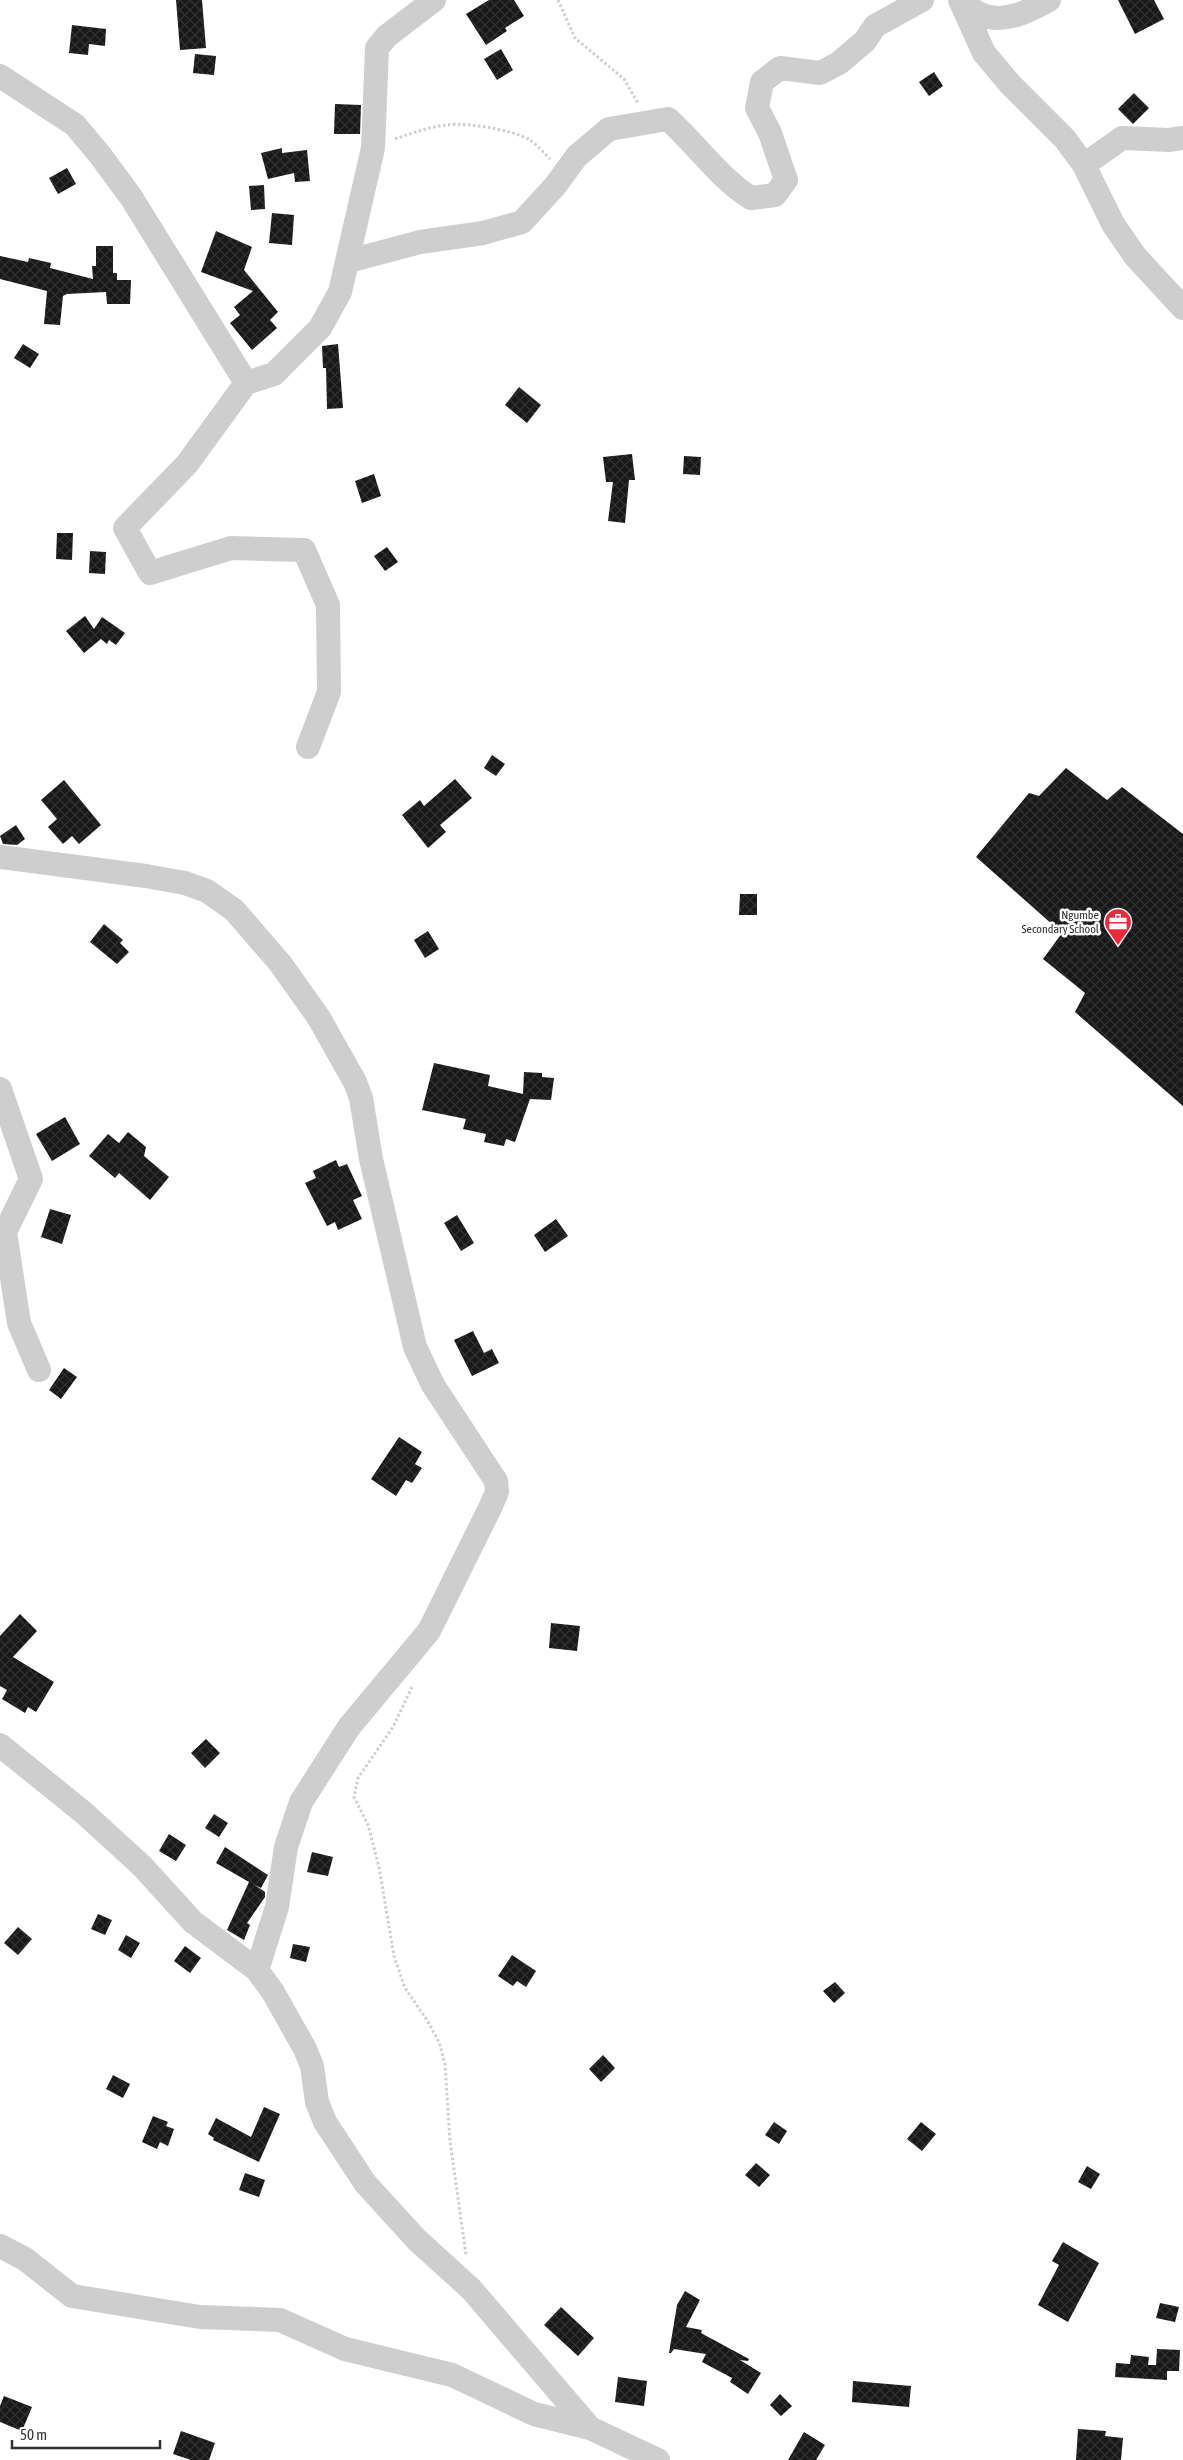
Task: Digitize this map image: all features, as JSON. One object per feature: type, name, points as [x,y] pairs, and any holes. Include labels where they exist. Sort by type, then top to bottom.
[{"type":"street","points":[[308,747],[330,692],[328,605],[304,550],[231,548],[150,573],[125,528],[186,464],[246,383],[274,374],[320,328],[340,292],[364,183],[374,148],[377,48],[387,36],[434,0]]},
{"type":"street","points":[[348,261],[420,242],[483,233],[522,222],[564,176],[577,156],[609,130],[643,123],[668,120],[689,138],[733,187],[751,198],[775,195],[786,180],[770,133],[757,108],[762,82],[780,68],[820,73],[839,63],[865,41],[875,26],[922,0]]},
{"type":"street","points":[[961,1],[982,15],[998,18],[1013,16],[1049,0]]},
{"type":"street","points":[[961,1],[984,54],[1010,84],[1065,139],[1084,165],[1113,224],[1134,256],[1183,308]]},
{"type":"street","points":[[0,76],[74,125],[100,155],[130,197],[246,383]]},
{"type":"street","points":[[1084,165],[1122,138],[1169,140],[1183,138]]},
{"type":"street","points":[[0,857],[146,876],[185,883],[207,891],[234,910],[280,964],[319,1018],[355,1082],[360,1098],[370,1159],[415,1347],[433,1385],[496,1481],[497,1492],[490,1508],[429,1631],[349,1727],[301,1802],[286,1847],[277,1907],[257,1970]]},
{"type":"street","points":[[0,1089],[31,1180],[5,1232],[19,1322],[39,1370]]},
{"type":"street","points":[[0,1745],[84,1813],[142,1866],[189,1918],[257,1970],[305,2049],[312,2066],[322,2116],[339,2146],[365,2183],[416,2240],[471,2289],[590,2428]]},
{"type":"street","points":[[0,2246],[14,2251],[72,2296],[200,2317],[280,2320],[345,2349],[452,2375],[534,2414],[590,2428],[658,2460]]},
{"type":"path","points":[[558,0],[575,38],[624,79],[636,98],[643,123]]},
{"type":"path","points":[[374,148],[414,132],[448,124],[469,126],[509,132],[530,140],[564,176]]},
{"type":"path","points":[[416,1679],[393,1727],[358,1778],[354,1797],[368,1825],[379,1867],[394,1956],[405,1988],[427,2020],[439,2042],[445,2064],[450,2141],[471,2289]]},
{"type":"building","points":[[176,0],[202,0],[206,48],[180,50]]},
{"type":"building","points":[[489,0],[514,0],[524,16],[505,28],[507,31],[486,45],[466,14]]},
{"type":"building","points":[[1118,0],[1154,0],[1164,19],[1135,34]]},
{"type":"building","points":[[72,25],[106,29],[105,46],[89,44],[88,55],[69,53]]},
{"type":"building","points":[[501,49],[513,70],[497,80],[484,59]]},
{"type":"building","points":[[195,54],[216,56],[214,75],[193,73]]},
{"type":"building","points":[[934,72],[943,86],[929,96],[919,82]]},
{"type":"building","points":[[1134,93],[1149,108],[1133,124],[1118,109]]},
{"type":"building","points":[[335,104],[361,105],[360,134],[334,134]]},
{"type":"building","points":[[282,148],[282,153],[307,150],[310,181],[295,182],[294,173],[268,179],[261,153]]},
{"type":"building","points":[[67,168],[76,184],[58,194],[49,178]]},
{"type":"building","points":[[264,185],[265,209],[251,210],[249,186]]},
{"type":"building","points":[[272,213],[294,215],[292,245],[269,243]]},
{"type":"building","points":[[216,231],[252,247],[244,270],[278,312],[270,320],[277,328],[252,350],[230,323],[240,315],[234,307],[253,291],[201,272]]},
{"type":"building","points":[[96,246],[113,246],[113,273],[117,273],[117,280],[131,280],[130,304],[107,304],[106,292],[67,294],[63,296],[60,325],[44,324],[47,291],[0,279],[0,256],[28,262],[29,258],[51,263],[50,268],[93,279],[92,266],[96,266]]},
{"type":"building","points":[[23,344],[39,354],[30,368],[14,358]]},
{"type":"building","points":[[338,344],[343,408],[327,409],[326,368],[323,368],[322,346]]},
{"type":"building","points":[[519,387],[541,405],[527,423],[505,405]]},
{"type":"building","points":[[632,454],[635,480],[629,480],[625,523],[608,521],[613,482],[606,482],[603,457]]},
{"type":"building","points":[[684,456],[701,457],[700,475],[683,474]]},
{"type":"building","points":[[374,474],[381,496],[362,503],[355,481]]},
{"type":"building","points":[[57,533],[73,533],[72,560],[56,559]]},
{"type":"building","points":[[387,547],[398,562],[385,571],[374,556]]},
{"type":"building","points":[[90,551],[106,552],[105,574],[89,573]]},
{"type":"building","points":[[85,616],[94,629],[102,617],[125,633],[116,645],[109,640],[107,644],[101,639],[84,653],[66,631]]},
{"type":"building","points":[[492,755],[505,764],[496,776],[484,768]]},
{"type":"building","name":"Ngumbe Secondary School","points":[[1066,768],[1107,800],[1122,787],[1183,834],[1183,1106],[1075,1012],[1085,993],[1043,959],[1062,933],[976,857],[1029,793],[1039,796]]},
{"type":"building","points":[[455,779],[472,798],[440,825],[446,832],[428,848],[402,815],[420,800],[424,806]]},
{"type":"building","points":[[64,780],[101,825],[79,844],[72,836],[63,844],[48,827],[57,819],[41,800]]},
{"type":"building","points":[[16,825],[25,839],[17,845],[3,844],[0,836]]},
{"type":"building","points":[[740,894],[757,894],[757,915],[739,915]]},
{"type":"building","points":[[104,924],[123,940],[120,943],[129,952],[117,964],[90,942]]},
{"type":"building","points":[[428,931],[439,949],[425,958],[414,940]]},
{"type":"building","points":[[434,1063],[490,1075],[488,1086],[523,1094],[524,1072],[542,1073],[542,1077],[554,1078],[551,1100],[530,1099],[515,1142],[506,1139],[504,1146],[484,1142],[486,1134],[463,1129],[466,1119],[422,1110]]},
{"type":"building","points":[[65,1117],[80,1144],[52,1161],[36,1134]]},
{"type":"building","points":[[128,1132],[146,1147],[144,1156],[169,1177],[150,1200],[119,1173],[115,1178],[89,1156],[108,1134],[119,1143]]},
{"type":"building","points":[[336,1160],[339,1167],[347,1164],[362,1196],[353,1200],[362,1219],[338,1230],[335,1222],[327,1226],[305,1183],[316,1178],[313,1171]]},
{"type":"building","points":[[50,1209],[71,1215],[62,1244],[41,1237]]},
{"type":"building","points":[[457,1215],[474,1243],[461,1251],[444,1223]]},
{"type":"building","points":[[556,1219],[568,1236],[545,1252],[534,1235]]},
{"type":"building","points":[[473,1331],[484,1353],[492,1349],[499,1363],[472,1376],[454,1340]]},
{"type":"building","points":[[64,1368],[77,1377],[61,1399],[49,1390]]},
{"type":"building","points":[[399,1437],[422,1452],[415,1464],[422,1468],[412,1483],[406,1480],[396,1496],[371,1479]]},
{"type":"building","points":[[20,1614],[37,1631],[13,1657],[54,1682],[36,1712],[28,1707],[25,1713],[2,1699],[7,1690],[0,1686],[0,1636]]},
{"type":"building","points":[[551,1623],[580,1626],[577,1651],[549,1648]]},
{"type":"building","points":[[206,1739],[220,1753],[205,1768],[191,1753]]},
{"type":"building","points":[[214,1814],[228,1823],[219,1837],[205,1828]]},
{"type":"building","points":[[169,1834],[186,1845],[176,1861],[159,1851]]},
{"type":"building","points":[[225,1847],[268,1875],[261,1888],[255,1885],[265,1892],[265,1897],[247,1923],[250,1925],[244,1940],[227,1930],[249,1882],[216,1863]]},
{"type":"building","points":[[312,1852],[333,1857],[328,1876],[307,1872]]},
{"type":"building","points":[[98,1914],[112,1920],[105,1935],[91,1929]]},
{"type":"building","points":[[18,1927],[32,1939],[18,1955],[4,1943]]},
{"type":"building","points":[[126,1935],[140,1943],[131,1958],[118,1950]]},
{"type":"building","points":[[293,1944],[310,1947],[306,1962],[290,1958]]},
{"type":"building","points":[[185,1946],[201,1958],[190,1973],[174,1961]]},
{"type":"building","points":[[512,1955],[536,1971],[526,1987],[517,1981],[513,1986],[498,1976]]},
{"type":"building","points":[[835,1982],[845,1993],[834,2003],[823,1991]]},
{"type":"building","points":[[603,2055],[615,2068],[601,2082],[589,2069]]},
{"type":"building","points":[[113,2075],[130,2084],[123,2098],[106,2089]]},
{"type":"building","points":[[264,2107],[280,2114],[259,2162],[213,2140],[214,2138],[208,2134],[216,2118],[251,2137]]},
{"type":"building","points":[[153,2116],[168,2122],[166,2126],[174,2129],[168,2146],[160,2142],[157,2149],[142,2142]]},
{"type":"building","points":[[774,2122],[787,2131],[779,2144],[765,2135]]},
{"type":"building","points":[[921,2122],[936,2134],[922,2151],[907,2139]]},
{"type":"building","points":[[756,2163],[770,2175],[759,2187],[745,2175]]},
{"type":"building","points":[[1087,2166],[1100,2174],[1091,2189],[1078,2182]]},
{"type":"building","points":[[245,2173],[265,2180],[259,2197],[239,2190]]},
{"type":"building","points":[[1063,2242],[1099,2263],[1068,2322],[1038,2305],[1059,2265],[1052,2261]]},
{"type":"building","points":[[685,2291],[700,2300],[686,2327],[702,2330],[701,2333],[749,2359],[748,2361],[740,2360],[761,2373],[748,2394],[730,2382],[732,2378],[702,2362],[706,2354],[674,2349],[669,2353],[677,2305]]},
{"type":"building","points":[[1160,2303],[1179,2307],[1175,2322],[1156,2318]]},
{"type":"building","points":[[561,2307],[594,2338],[578,2356],[544,2325]]},
{"type":"building","points":[[1157,2349],[1180,2350],[1179,2371],[1167,2371],[1167,2380],[1115,2377],[1116,2363],[1130,2364],[1131,2355],[1149,2357],[1148,2365],[1156,2365]]},
{"type":"building","points":[[618,2377],[647,2381],[644,2406],[615,2402]]},
{"type":"building","points":[[853,2381],[911,2386],[909,2407],[852,2402]]},
{"type":"building","points":[[780,2394],[792,2406],[781,2416],[770,2405]]},
{"type":"building","points":[[4,2396],[32,2407],[22,2431],[0,2422],[0,2406]]},
{"type":"building","points":[[1078,2429],[1106,2431],[1105,2436],[1123,2438],[1121,2460],[1076,2460]]},
{"type":"building","points":[[181,2431],[215,2443],[209,2460],[191,2460],[173,2454]]},
{"type":"building","points":[[804,2432],[825,2445],[816,2460],[788,2460]]},
{"type":"place","name":"Ngumbe Secondary School","points":[[1118,946]]}]
